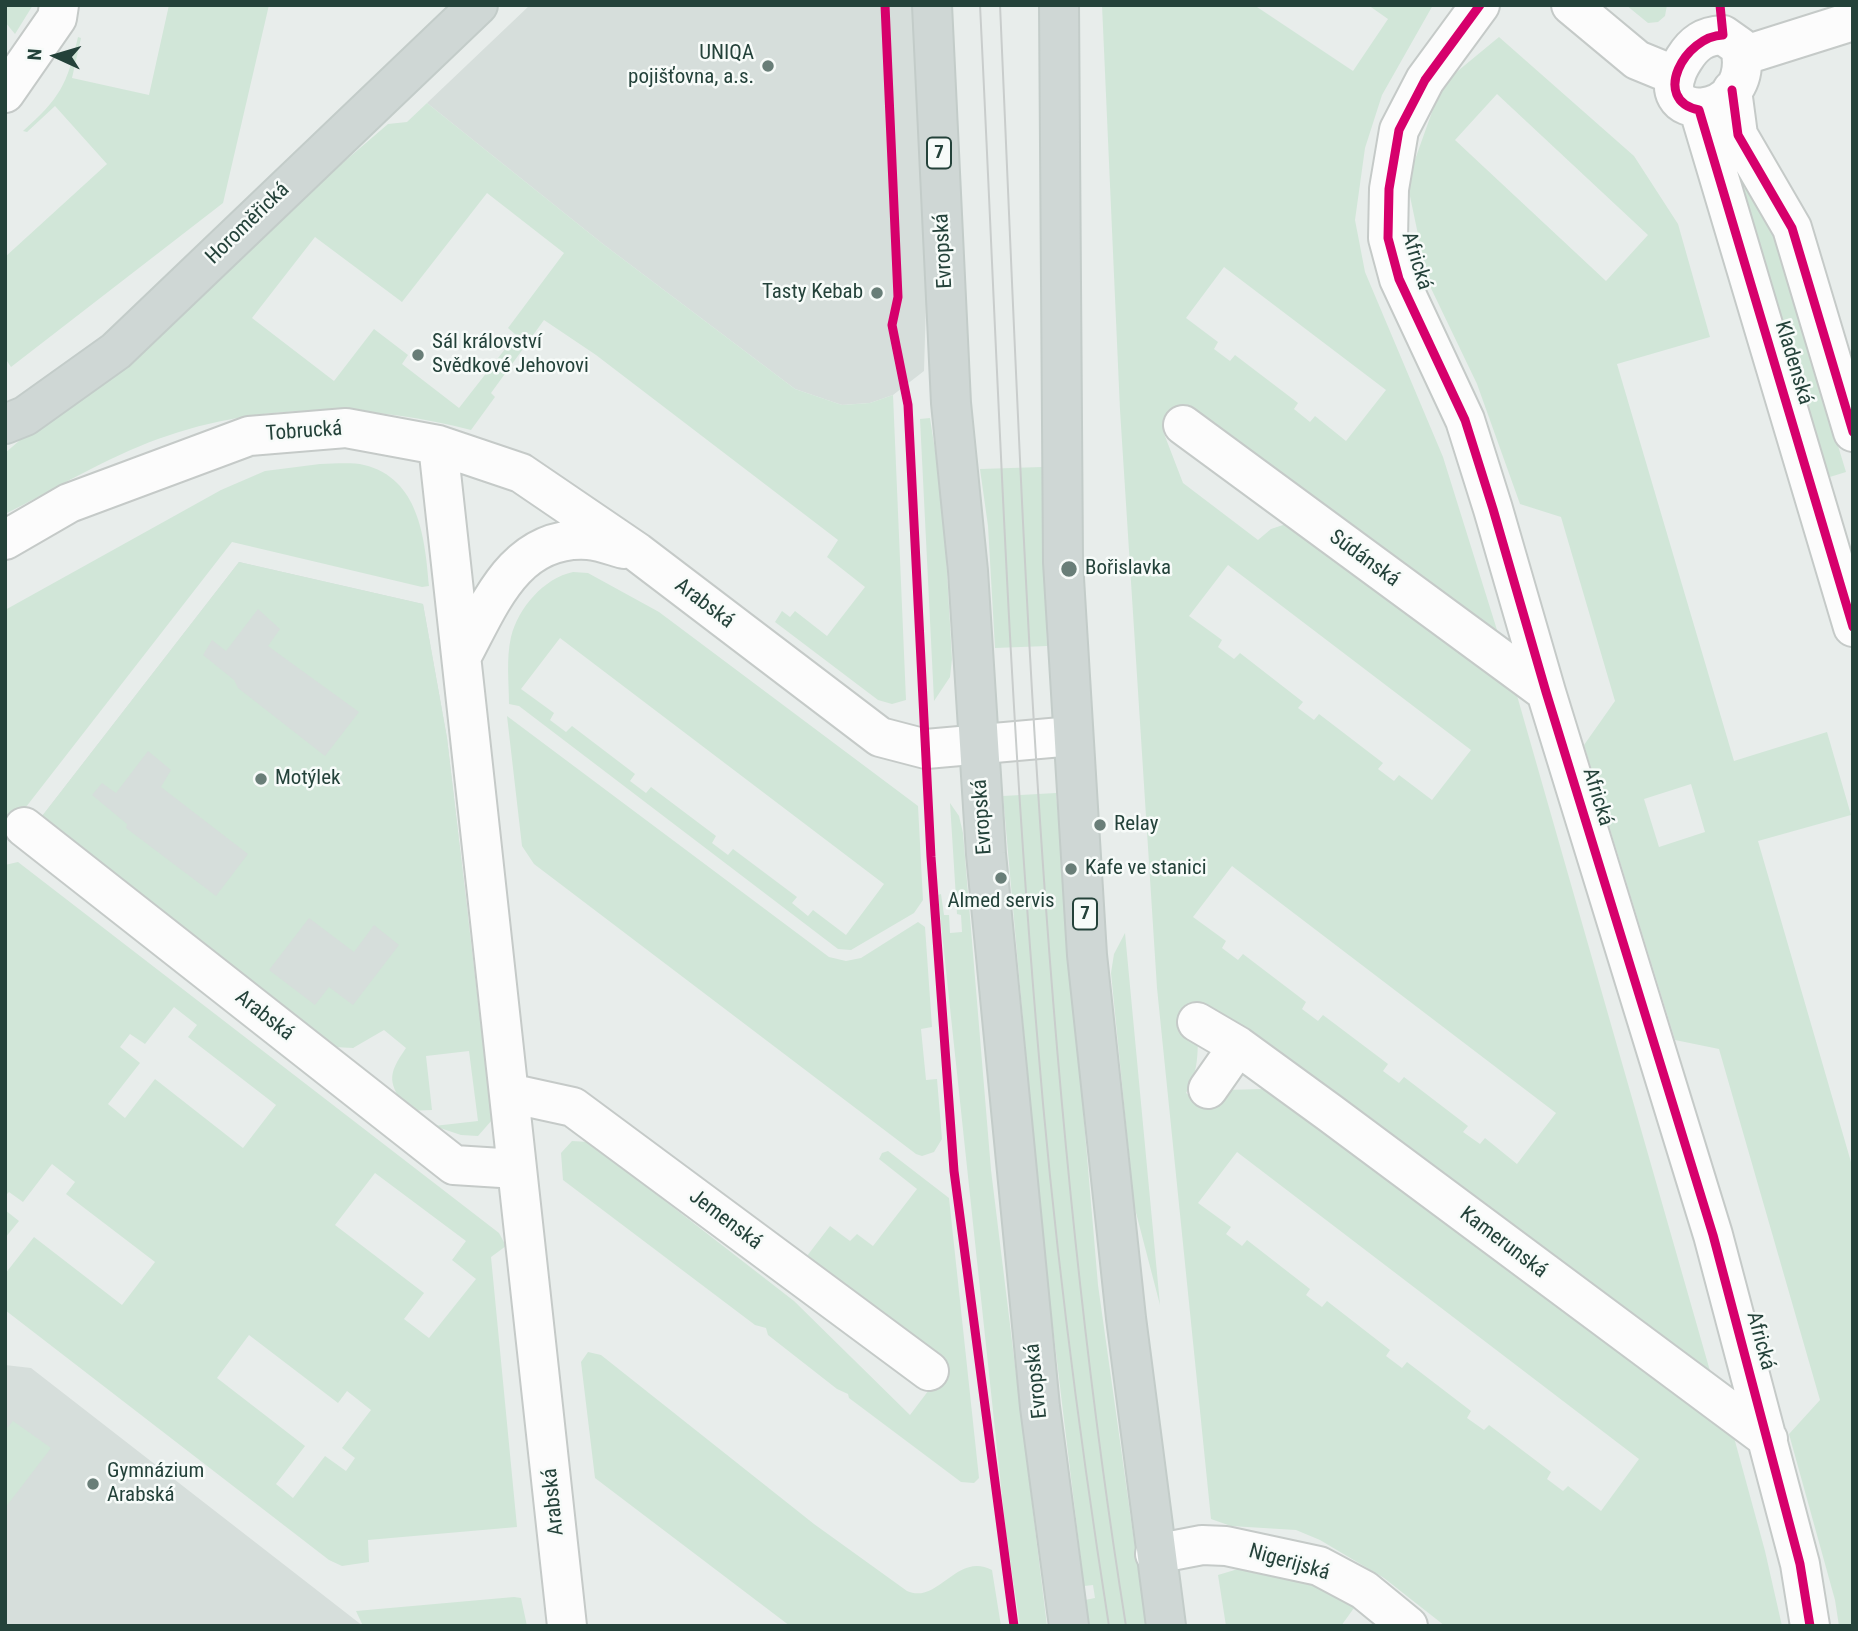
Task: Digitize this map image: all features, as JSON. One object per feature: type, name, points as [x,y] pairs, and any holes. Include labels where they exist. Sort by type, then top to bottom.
[{"type":"main road","name":"Horoměřická","points":[[5,425],[25,416],[116,351],[478,5]]},
{"type":"main road","name":"Evropská","points":[[932,5],[951,403],[968,571],[978,744],[1013,1155],[1040,1407],[1069,1626]]},
{"type":"main road","name":"7","points":[[1059,5],[1063,562],[1087,955],[1104,1121],[1155,1554],[1166,1626]]},
{"type":"street","points":[[5,93],[57,18],[59,5]]},
{"type":"street","name":"Africká","points":[[1480,5],[1425,79],[1399,130],[1389,189],[1388,238],[1399,279],[1465,420],[1713,1235],[1800,1563],[1810,1626]]},
{"type":"street","points":[[1571,5],[1637,60],[1676,76]]},
{"type":"street","points":[[1729,46],[1715,106],[1699,110],[1690,108],[1679,99],[1676,76],[1694,45],[1710,36],[1729,46],[1853,21]]},
{"type":"street","name":"Kladenská","points":[[1729,46],[1738,135],[1792,228],[1853,432]]},
{"type":"street","name":"Kladenská","points":[[1699,110],[1853,626]]},
{"type":"street","name":"Súdánská","points":[[1183,425],[1546,692]]},
{"type":"street","name":"Tobrucká","points":[[5,540],[69,503],[249,436],[346,428],[438,445],[521,473],[637,552]]},
{"type":"street","name":"Arabská","points":[[438,445],[567,1626]]},
{"type":"street","name":"Arabská","points":[[462,656],[497,590],[513,568],[538,550],[587,540],[637,552],[880,737],[926,749],[1073,736]]},
{"type":"street","name":"Arabská","points":[[24,827],[454,1164],[517,1169]]},
{"type":"street","name":"Kamerunská","points":[[1197,1022],[1238,1046],[1768,1439]]},
{"type":"street","points":[[1208,1089],[1238,1046]]},
{"type":"street","name":"Jemenská","points":[[509,1093],[573,1107],[929,1371]]},
{"type":"street","name":"Nigerijská","points":[[1155,1554],[1202,1545],[1226,1546],[1319,1566],[1364,1590],[1408,1626]]},
{"type":"shaded area","points":[[530,5],[912,5],[927,270],[924,371],[893,395],[870,403],[842,405],[795,389],[603,244],[427,103]]},
{"type":"shaded area","name":"Motýlek","points":[[239,562],[423,604],[447,738],[468,916],[353,1048],[39,820]]},
{"type":"shaded area","name":"Gymnázium Arabská","points":[[5,1365],[31,1368],[363,1626],[5,1626]]},
{"type":"green space","points":[[5,5],[33,5],[15,34],[5,22]]},
{"type":"green space","points":[[169,5],[269,5],[223,203],[11,367],[5,358],[5,257],[107,164],[55,106],[27,132],[23,131],[46,109],[60,90],[66,79],[78,37],[81,38],[72,78],[149,95]]},
{"type":"green space","points":[[1102,5],[1254,5],[1353,71],[1388,19],[1368,5],[1433,5],[1382,95],[1365,148],[1355,220],[1365,272],[1443,457],[1497,630],[1489,630],[1180,409],[1163,431],[1183,483],[1258,540],[1271,529],[1286,524],[1514,685],[1710,1371],[1704,1373],[1685,1367],[1202,1002],[1198,1007],[1197,1062],[1186,1093],[1209,1108],[1225,1090],[1263,1089],[1298,1102],[1732,1430],[1782,1626],[1445,1626],[1384,1578],[1320,1540],[1296,1530],[1231,1526],[1211,1519],[1157,988],[1120,410]],"holes":[[[1224,267],[1386,390],[1346,441],[1315,416],[1310,422],[1294,409],[1298,403],[1235,355],[1230,361],[1214,349],[1218,342],[1186,318]],[[1228,565],[1471,750],[1432,800],[1399,775],[1394,781],[1378,769],[1383,763],[1319,714],[1314,720],[1298,708],[1303,702],[1240,653],[1234,659],[1218,647],[1222,640],[1189,616]],[[1232,866],[1556,1113],[1517,1164],[1485,1138],[1480,1144],[1463,1132],[1468,1126],[1404,1077],[1399,1083],[1383,1071],[1388,1064],[1323,1015],[1318,1021],[1302,1009],[1306,1002],[1243,954],[1238,960],[1222,948],[1226,941],[1193,917]],[[1237,1152],[1639,1459],[1601,1511],[1568,1486],[1563,1491],[1547,1479],[1551,1472],[1489,1425],[1484,1430],[1467,1418],[1471,1411],[1407,1362],[1402,1368],[1386,1356],[1390,1350],[1327,1301],[1322,1307],[1306,1295],[1310,1289],[1247,1240],[1242,1246],[1226,1234],[1231,1227],[1198,1203]]]},
{"type":"green space","points":[[1626,5],[1667,5],[1665,16],[1658,22],[1648,23]]},
{"type":"green space","points":[[1499,37],[1634,156],[1678,224],[1710,337],[1617,364],[1734,761],[1827,732],[1851,815],[1758,841],[1853,1169],[1853,1626],[1839,1626],[1835,1600],[1789,1434],[1820,1400],[1719,1049],[1675,1040],[1584,745],[1615,701],[1561,517],[1520,504],[1477,384],[1428,282],[1407,182],[1442,84]],"holes":[[[1497,94],[1648,235],[1606,281],[1455,140]],[[1691,784],[1705,832],[1659,847],[1644,799]]]},
{"type":"green space","points":[[427,103],[603,244],[795,389],[842,405],[870,403],[893,395],[906,700],[892,704],[878,700],[775,622],[782,611],[790,617],[795,611],[827,636],[865,587],[827,557],[838,540],[596,355],[544,320],[491,393],[495,397],[471,430],[432,421],[353,411],[314,410],[235,418],[196,427],[139,446],[5,514],[5,453],[388,124],[407,122]],"holes":[[[487,193],[564,253],[508,328],[516,335],[459,408],[402,364],[408,355],[374,329],[334,381],[252,318],[315,237],[402,302]]]},
{"type":"green space","points":[[1753,183],[1767,212],[1846,472],[1820,480],[1736,193]]},
{"type":"green space","points":[[930,418],[943,502],[952,659],[950,677],[934,701],[920,419]]},
{"type":"green space","points":[[320,464],[364,465],[382,472],[397,483],[416,512],[425,549],[429,586],[422,587],[232,542],[5,834],[5,610],[221,490],[265,471]]},
{"type":"green space","points":[[1042,467],[1047,646],[995,648],[988,526],[980,469]]},
{"type":"green space","name":"Motýlek","points":[[239,562],[423,604],[447,738],[492,1120],[478,1136],[461,1135],[434,1126],[478,1121],[469,1051],[426,1056],[432,1110],[407,1111],[392,1080],[395,1066],[406,1048],[384,1030],[353,1048],[334,1047],[39,820]],"holes":[[[258,609],[280,629],[268,646],[359,712],[325,756],[238,688],[234,680],[203,655],[212,640],[226,651]],[[148,751],[171,770],[161,787],[248,854],[216,896],[126,828],[127,824],[92,795],[102,783],[116,793]],[[309,918],[354,952],[374,925],[399,945],[353,1005],[329,987],[315,1005],[269,970]]]},
{"type":"green space","points":[[573,572],[588,573],[659,612],[918,806],[923,900],[914,913],[851,950],[838,949],[519,706],[509,704],[509,654],[514,626],[534,596],[562,575]],"holes":[[[560,638],[884,884],[846,935],[813,910],[808,916],[792,903],[797,897],[733,849],[728,855],[712,843],[716,836],[651,787],[646,793],[630,781],[635,774],[572,726],[566,732],[550,720],[554,713],[521,689]]]},
{"type":"green space","points":[[507,716],[829,957],[846,961],[861,958],[918,922],[925,927],[932,1027],[921,1029],[926,1080],[937,1079],[942,1139],[934,1152],[922,1156],[916,1154],[534,864],[522,846]]},
{"type":"green space","points":[[1056,793],[1098,1285],[1146,1626],[1088,1626],[1085,1600],[1095,1598],[1093,1585],[1084,1586],[1043,1245],[1003,796]]},
{"type":"green space","points":[[950,803],[959,816],[963,833],[991,1170],[1047,1626],[1020,1626],[1006,1533],[938,895],[941,894],[944,915],[949,915],[950,933],[962,932],[961,915],[957,914]]},
{"type":"green space","points":[[18,862],[499,1233],[506,1246],[491,1257],[517,1527],[368,1540],[369,1562],[342,1566],[329,1560],[5,1310],[5,1274],[34,1237],[122,1305],[155,1262],[66,1194],[75,1182],[52,1164],[23,1202],[9,1192],[5,1196],[5,865]],"holes":[[[174,1007],[197,1025],[188,1037],[276,1105],[243,1148],[155,1079],[125,1118],[108,1104],[140,1063],[120,1047],[130,1034],[145,1044]],[[375,1173],[466,1241],[452,1260],[476,1279],[429,1338],[404,1319],[424,1293],[335,1225]],[[249,1335],[338,1403],[347,1391],[371,1410],[342,1448],[355,1458],[346,1471],[325,1456],[293,1498],[276,1484],[305,1446],[217,1378]]]},
{"type":"green space","points":[[1125,933],[1160,1305],[1134,1205],[1111,973],[1114,954]]},
{"type":"green space","points":[[572,1141],[589,1142],[794,1301],[910,1415],[944,1370],[797,1269],[830,1226],[850,1241],[857,1234],[873,1246],[917,1189],[879,1159],[882,1153],[888,1151],[949,1198],[979,1478],[974,1483],[961,1482],[768,1335],[766,1328],[755,1325],[563,1180],[561,1153]]},
{"type":"green space","points":[[5,1210],[19,1221],[5,1238]]},
{"type":"green space","points":[[588,1352],[601,1355],[814,1524],[907,1591],[928,1591],[968,1567],[980,1566],[992,1570],[1001,1626],[790,1626],[595,1478],[581,1362]]},
{"type":"green space","points":[[13,1421],[51,1448],[5,1508],[5,1430]]},
{"type":"green space","points":[[1238,1569],[1284,1574],[1316,1583],[1330,1589],[1354,1608],[1341,1626],[1226,1626],[1218,1575]]},
{"type":"green space","points":[[521,1598],[527,1626],[363,1626],[356,1611]]},
{"type":"tram line","points":[[980,5],[1018,777],[1037,1034],[1067,1330],[1109,1626]]},
{"type":"tram line","points":[[1000,5],[1028,614],[1055,1020],[1073,1223],[1097,1425],[1126,1626]]},
{"type":"cycle path","points":[[885,5],[898,297],[892,325],[908,405],[931,857],[954,1171],[1014,1626]]},
{"type":"cycle path","points":[[1480,5],[1425,80],[1399,130],[1389,189],[1388,238],[1399,279],[1465,420],[1493,509],[1546,692],[1713,1235],[1800,1564],[1810,1626]]},
{"type":"cycle path","points":[[1720,5],[1723,35],[1709,38],[1696,46],[1686,57],[1678,69],[1675,82],[1677,94],[1684,104],[1699,110],[1853,627]]},
{"type":"cycle path","points":[[1732,90],[1738,135],[1792,228],[1853,432]]},
{"type":"place","name":"UNIQA pojišťovna, a.s.","points":[[768,66]]},
{"type":"place","name":"Tasty Kebab","points":[[877,293]]},
{"type":"place","name":"Sál království Svědkové Jehovovi","points":[[418,355]]},
{"type":"place","name":"Bořislavka","points":[[1069,569]]},
{"type":"place","name":"Motýlek","points":[[261,779]]},
{"type":"place","name":"Relay","points":[[1100,825]]},
{"type":"place","name":"Kafe ve stanici","points":[[1071,869]]},
{"type":"place","name":"Almed servis","points":[[1001,878]]},
{"type":"place","name":"Gymnázium Arabská","points":[[93,1484]]}]
